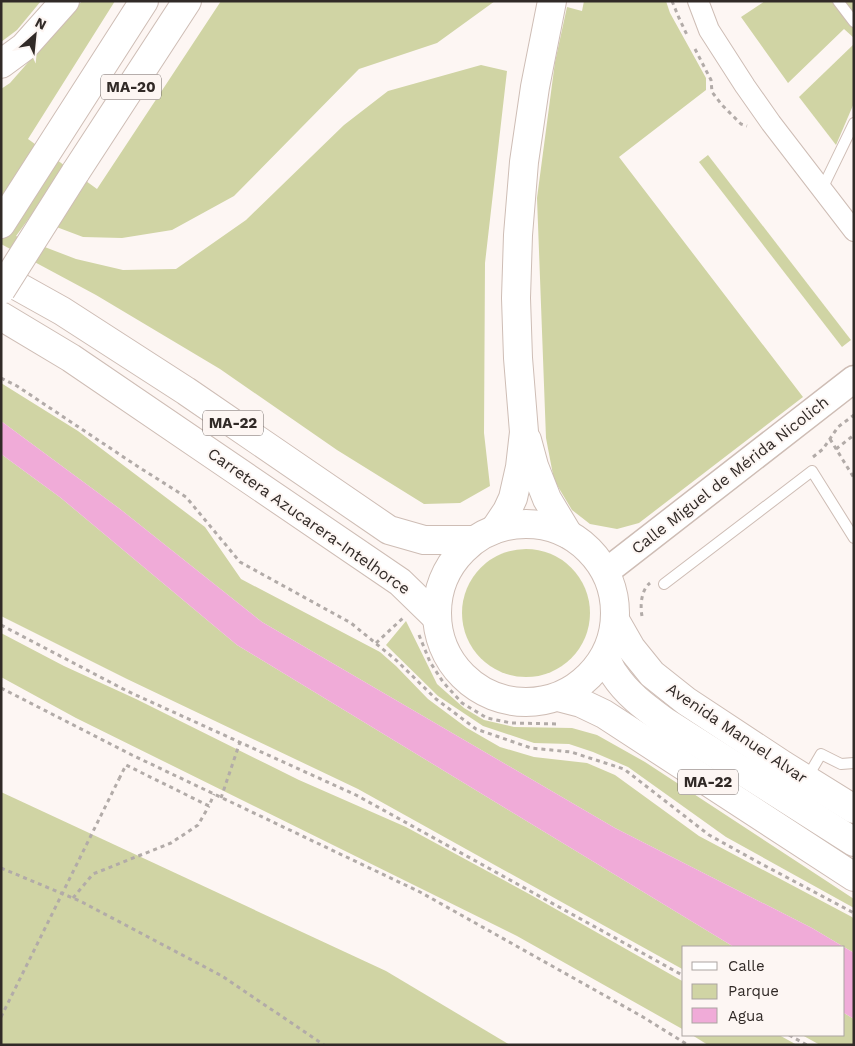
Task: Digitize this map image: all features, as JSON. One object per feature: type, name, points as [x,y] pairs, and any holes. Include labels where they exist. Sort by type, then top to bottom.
[{"type":"main road","points":[[1,64],[24,48],[65,1]]},
{"type":"main road","name":"MA-20","points":[[1,224],[144,1]]},
{"type":"main road","name":"MA-20","points":[[1,290],[187,1]]},
{"type":"main road","points":[[484,535],[513,498],[520,467],[524,432],[518,358],[516,298],[518,235],[524,162],[533,96],[552,1]]},
{"type":"main road","name":"MA-22","points":[[1,277],[62,311],[186,391],[390,530],[424,540],[484,535],[532,524],[568,534],[591,550],[607,571],[616,607],[629,620],[586,681],[558,697]]},
{"type":"main road","name":"Carretera Azucarera-Intelhorce","points":[[1,316],[71,358],[372,562],[400,582],[436,617]]},
{"type":"main road","points":[[524,432],[534,466],[547,499],[568,534]]},
{"type":"main road","name":"MA-22","points":[[484,535],[452,561],[440,588],[436,617],[448,658],[476,688],[516,702],[558,697],[582,703],[604,714],[854,877]]},
{"type":"main road","name":"Avenida Manuel Alvar","points":[[629,620],[631,648],[652,674],[686,702],[854,809]]},
{"type":"main road","name":"Avenida Manuel Alvar","points":[[605,656],[613,673],[624,688],[664,721],[854,842]]},
{"type":"street","points":[[698,1],[709,30],[745,86],[854,231]]},
{"type":"street","name":"Calle Miguel de Mérida Nicolich","points":[[607,571],[854,379]]},
{"type":"lane","points":[[838,1],[854,22]]},
{"type":"lane","points":[[822,189],[854,123]]},
{"type":"lane","points":[[664,584],[812,471],[854,538]]},
{"type":"lane","points":[[806,779],[821,754],[841,764],[854,763]]},
{"type":"path","points":[[672,1],[688,36]]},
{"type":"path","points":[[692,45],[711,80],[712,92],[741,124]]},
{"type":"path","points":[[1,378],[17,386],[136,466],[186,497],[240,562],[352,623],[396,660],[436,699],[476,729],[531,748],[572,752],[624,769],[709,834],[854,913]]},
{"type":"path","points":[[811,459],[822,449],[838,427],[854,415]]},
{"type":"path","points":[[836,449],[854,435]]},
{"type":"path","points":[[830,439],[854,478]]},
{"type":"path","points":[[629,620],[640,605],[646,586],[652,581]]},
{"type":"path","points":[[376,643],[407,614]]},
{"type":"path","points":[[1,625],[127,691],[356,795],[682,975]]},
{"type":"path","points":[[1,688],[132,755],[420,892],[643,1017],[688,1045]]},
{"type":"path","points":[[221,798],[240,742]]},
{"type":"path","points":[[1,1018],[126,765],[209,806]]},
{"type":"path","points":[[72,898],[93,874],[171,843],[198,825],[214,794]]},
{"type":"path","points":[[1,868],[72,898],[222,976],[324,1045]]},
{"type":"path","points":[[791,1036],[807,1045]]},
{"type":"green space","points":[[1,1],[41,1],[17,30],[1,42]]},
{"type":"green space","points":[[82,1],[115,1],[28,139],[97,189],[221,1],[495,1],[437,43],[359,69],[234,196],[172,230],[122,238],[83,237],[30,217],[16,236],[76,259],[123,270],[176,269],[246,220],[344,125],[388,91],[481,65],[507,71],[485,263],[484,433],[490,486],[460,503],[424,504],[337,450],[220,369],[96,295],[1,244],[1,89],[10,83]]},
{"type":"green space","points":[[584,1],[666,1],[670,13],[706,78],[706,90],[619,157],[803,397],[639,523],[617,529],[590,524],[572,510],[554,480],[546,438],[537,198],[555,62],[567,7],[582,11]]},
{"type":"green space","points":[[765,1],[854,1],[854,38],[844,29],[788,83],[741,17]]},
{"type":"green space","points":[[854,44],[854,103],[836,145],[799,97]]},
{"type":"green space","points":[[708,155],[851,340],[842,347],[699,162]]},
{"type":"green space","points":[[1,383],[78,431],[205,527],[241,579],[380,652],[428,699],[467,728],[500,747],[534,757],[587,763],[615,775],[699,836],[852,917],[854,919],[854,953],[812,928],[615,828],[262,622],[120,509],[1,421]]},
{"type":"green space","points":[[1,454],[61,498],[237,645],[732,946],[682,946],[682,969],[358,789],[127,679],[1,616]]},
{"type":"green space","points":[[526,549],[539,550],[551,554],[562,559],[572,567],[580,577],[585,588],[589,600],[589,626],[585,638],[580,649],[572,659],[562,667],[551,672],[539,676],[526,677],[513,676],[501,672],[490,667],[480,659],[472,649],[467,638],[463,626],[462,613],[463,600],[467,588],[472,577],[480,567],[490,559],[501,554],[513,550]]},
{"type":"green space","points":[[406,621],[437,684],[464,708],[484,720],[514,727],[572,728],[597,735],[645,762],[854,899],[854,908],[726,837],[628,767],[569,744],[534,743],[483,726],[438,696],[386,645]]},
{"type":"green space","points":[[1,633],[64,666],[136,699],[299,780],[406,827],[682,981],[682,1029],[517,936],[76,718],[1,677]]},
{"type":"green space","points":[[1,792],[386,971],[510,1045],[1,1045]]},
{"type":"green space","points":[[845,1014],[854,1019],[854,1045],[820,1045],[804,1036],[845,1036]]},
{"type":"green space","points":[[694,1036],[781,1036],[797,1045],[708,1045]]},
{"type":"water","points":[[1,421],[120,509],[262,622],[615,828],[812,928],[842,946],[732,946],[237,645],[61,498],[1,454]]},
{"type":"water","points":[[845,948],[854,953],[854,1019],[845,1014]]}]
